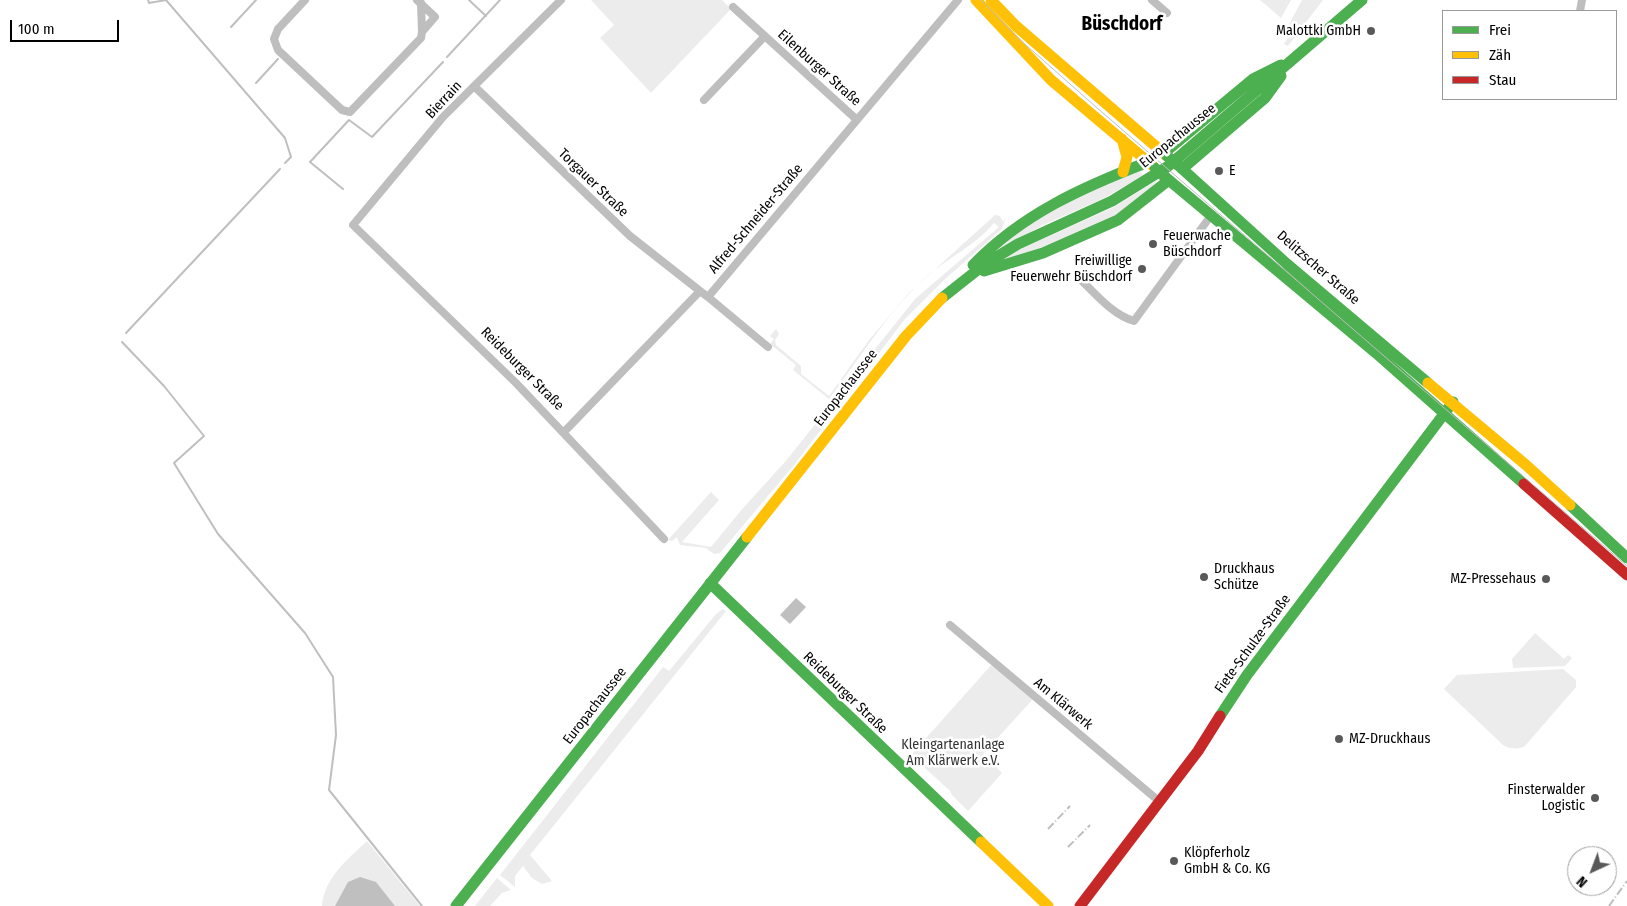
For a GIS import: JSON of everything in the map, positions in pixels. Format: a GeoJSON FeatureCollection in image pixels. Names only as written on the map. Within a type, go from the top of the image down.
{"type":"FeatureCollection","features":[{"type":"Feature","properties":{"kind":"main road","name":"Delitzscher Straße"},"geometry":{"type":"LineString","coordinates":[[976,0],[1051,80],[1356,336],[1627,575]]}},
{"type":"Feature","properties":{"kind":"main road","name":"Delitzscher Straße"},"geometry":{"type":"LineString","coordinates":[[991,0],[1016,26],[1180,167],[1287,264],[1453,402],[1578,511],[1627,558]]}},
{"type":"Feature","properties":{"kind":"main road","name":"Europachaussee"},"geometry":{"type":"LineString","coordinates":[[456,906],[710,582],[906,336],[935,304],[961,281],[1010,248],[1112,201],[1152,177],[1180,156],[1362,0]]}},
{"type":"Feature","properties":{"kind":"main road"},"geometry":{"type":"LineString","coordinates":[[961,281],[986,252],[1022,223],[1062,198],[1123,172],[1151,165],[1166,155],[1253,79],[1292,60]]}},
{"type":"Feature","properties":{"kind":"main road"},"geometry":{"type":"LineString","coordinates":[[961,281],[996,266],[1043,252],[1125,215],[1180,167],[1265,98],[1292,60]]}},
{"type":"Feature","properties":{"kind":"main road"},"geometry":{"type":"LineString","coordinates":[[1122,139],[1127,157],[1123,172]]}},
{"type":"Feature","properties":{"kind":"main road","name":"Fiete-Schulze-Straße"},"geometry":{"type":"LineString","coordinates":[[1080,906],[1198,751],[1247,675],[1453,402]]}},
{"type":"Feature","properties":{"kind":"main road","name":"Reideburger Straße"},"geometry":{"type":"LineString","coordinates":[[710,582],[1048,906]]}},
{"type":"Feature","properties":{"kind":"street"},"geometry":{"type":"LineString","coordinates":[[305,0],[278,29],[274,39],[278,50],[342,110],[350,112],[421,38],[419,2]]}},
{"type":"Feature","properties":{"kind":"street","name":"Bierrain"},"geometry":{"type":"LineString","coordinates":[[353,226],[443,117],[562,0]]}},
{"type":"Feature","properties":{"kind":"street","name":"Alfred-Schneider-Straße"},"geometry":{"type":"LineString","coordinates":[[708,297],[958,0]]}},
{"type":"Feature","properties":{"kind":"street"},"geometry":{"type":"LineString","coordinates":[[1152,0],[1167,13]]}},
{"type":"Feature","properties":{"kind":"street"},"geometry":{"type":"LineString","coordinates":[[419,2],[436,17],[422,32]]}},
{"type":"Feature","properties":{"kind":"street","name":"Eilenburger Straße"},"geometry":{"type":"LineString","coordinates":[[733,7],[856,119]]}},
{"type":"Feature","properties":{"kind":"street","name":"Eilenburger Straße"},"geometry":{"type":"LineString","coordinates":[[704,100],[765,36]]}},
{"type":"Feature","properties":{"kind":"street","name":"Torgauer Straße"},"geometry":{"type":"LineString","coordinates":[[474,86],[630,236],[700,291]]}},
{"type":"Feature","properties":{"kind":"street"},"geometry":{"type":"LineString","coordinates":[[1078,277],[1114,310],[1134,321],[1212,214]]}},
{"type":"Feature","properties":{"kind":"street","name":"Reideburger Straße"},"geometry":{"type":"LineString","coordinates":[[353,226],[483,350],[564,432],[664,539]]}},
{"type":"Feature","properties":{"kind":"street"},"geometry":{"type":"LineString","coordinates":[[564,432],[700,291],[768,347]]}},
{"type":"Feature","properties":{"kind":"street","name":"Am Klärwerk"},"geometry":{"type":"LineString","coordinates":[[950,625],[1160,802]]}},
{"type":"Feature","properties":{"kind":"green space"},"geometry":{"type":"Polygon","coordinates":[[[591,0],[722,0],[731,9],[651,93],[600,38],[614,25],[591,0]]]}},
{"type":"Feature","properties":{"kind":"green space"},"geometry":{"type":"Polygon","coordinates":[[[1260,0],[1291,0],[1281,18],[1260,0]]]}},
{"type":"Feature","properties":{"kind":"green space"},"geometry":{"type":"Polygon","coordinates":[[[1302,0],[1323,0],[1288,46],[1284,44],[1292,32],[1287,28],[1302,0]]]}},
{"type":"Feature","properties":{"kind":"green space"},"geometry":{"type":"Polygon","coordinates":[[[1138,169],[1143,176],[1102,199],[1041,226],[982,261],[1017,231],[1036,219],[1076,197],[1138,169]]]}},
{"type":"Feature","properties":{"kind":"green space"},"geometry":{"type":"Polygon","coordinates":[[[1158,180],[1147,194],[1111,218],[1044,247],[1006,259],[1007,255],[1112,208],[1158,180]]]}},
{"type":"Feature","properties":{"kind":"green space"},"geometry":{"type":"Polygon","coordinates":[[[995,215],[1000,216],[1003,222],[1006,216],[1002,229],[944,280],[905,319],[794,465],[720,553],[714,554],[706,548],[680,545],[677,537],[672,541],[668,540],[711,492],[719,500],[682,542],[711,547],[785,462],[915,299],[999,227],[994,223],[978,238],[933,272],[995,215]]]}},
{"type":"Feature","properties":{"kind":"green space"},"geometry":{"type":"Polygon","coordinates":[[[919,284],[874,336],[829,399],[793,370],[796,365],[770,344],[774,339],[770,336],[776,329],[779,334],[775,340],[776,345],[801,366],[801,374],[829,396],[869,340],[909,293],[919,284]]]}},
{"type":"Feature","properties":{"kind":"green space"},"geometry":{"type":"Polygon","coordinates":[[[723,609],[726,611],[530,855],[552,881],[542,884],[532,878],[523,866],[515,876],[515,887],[500,875],[663,667],[669,671],[716,614],[723,609]]]}},
{"type":"Feature","properties":{"kind":"green space"},"geometry":{"type":"Polygon","coordinates":[[[1535,633],[1564,659],[1568,655],[1572,658],[1565,666],[1513,668],[1512,659],[1535,633]]]}},
{"type":"Feature","properties":{"kind":"green space","name":"Kleingartenanlage Am Klärwerk e.V."},"geometry":{"type":"Polygon","coordinates":[[[993,663],[1033,699],[983,754],[1002,773],[968,811],[950,791],[911,755],[993,663]]]}},
{"type":"Feature","properties":{"kind":"green space"},"geometry":{"type":"Polygon","coordinates":[[[1563,669],[1576,680],[1576,687],[1525,746],[1519,748],[1503,745],[1444,689],[1457,675],[1563,669]]]}},
{"type":"Feature","properties":{"kind":"green space"},"geometry":{"type":"Polygon","coordinates":[[[367,841],[420,906],[322,906],[327,887],[332,878],[345,862],[367,841]]]}},
{"type":"Feature","properties":{"kind":"green space"},"geometry":{"type":"Polygon","coordinates":[[[497,878],[511,890],[502,893],[490,906],[475,906],[497,878]]]}},
{"type":"Feature","properties":{"kind":"shaded area"},"geometry":{"type":"Polygon","coordinates":[[[796,598],[806,607],[790,624],[780,615],[796,598]]]}},
{"type":"Feature","properties":{"kind":"shaded area"},"geometry":{"type":"Polygon","coordinates":[[[360,877],[376,882],[395,906],[335,906],[348,882],[360,877]]]}},
{"type":"Feature","properties":{"kind":"waterway"},"geometry":{"type":"LineString","coordinates":[[148,0],[149,3],[166,0],[285,138],[291,157],[285,163]]}},
{"type":"Feature","properties":{"kind":"waterway"},"geometry":{"type":"LineString","coordinates":[[231,27],[256,0]]}},
{"type":"Feature","properties":{"kind":"waterway"},"geometry":{"type":"LineString","coordinates":[[469,0],[486,16]]}},
{"type":"Feature","properties":{"kind":"waterway"},"geometry":{"type":"LineString","coordinates":[[447,57],[500,0]]}},
{"type":"Feature","properties":{"kind":"waterway"},"geometry":{"type":"LineString","coordinates":[[256,83],[278,59]]}},
{"type":"Feature","properties":{"kind":"waterway"},"geometry":{"type":"LineString","coordinates":[[343,189],[310,162],[349,120],[372,137],[443,62]]}},
{"type":"Feature","properties":{"kind":"waterway"},"geometry":{"type":"LineString","coordinates":[[126,333],[280,169]]}},
{"type":"Feature","properties":{"kind":"waterway"},"geometry":{"type":"LineString","coordinates":[[122,342],[164,386],[204,436],[174,463],[218,534],[305,633],[333,677],[336,735],[329,790],[422,906]]}},
{"type":"Feature","properties":{"kind":"tram line"},"geometry":{"type":"LineString","coordinates":[[981,0],[1018,38],[1096,107],[1627,566]]}},
{"type":"Feature","properties":{"kind":"railway"},"geometry":{"type":"LineString","coordinates":[[1048,829],[1070,806]]}},
{"type":"Feature","properties":{"kind":"railway"},"geometry":{"type":"LineString","coordinates":[[1068,847],[1090,825]]}},
{"type":"Feature","properties":{"kind":"railway"},"geometry":{"type":"LineString","coordinates":[[1609,906],[1627,881]]}},
{"type":"Feature","properties":{"kind":"traffic: fast"},"geometry":{"type":"LineString","coordinates":[[942,298],[985,264],[1018,244],[1112,201],[1167,167],[1362,0]]}},
{"type":"Feature","properties":{"kind":"traffic: fast"},"geometry":{"type":"LineString","coordinates":[[1164,153],[1253,79],[1281,65]]}},
{"type":"Feature","properties":{"kind":"traffic: fast"},"geometry":{"type":"LineString","coordinates":[[1182,169],[1265,98],[1281,76]]}},
{"type":"Feature","properties":{"kind":"traffic: fast"},"geometry":{"type":"LineString","coordinates":[[1167,156],[1178,165]]}},
{"type":"Feature","properties":{"kind":"traffic: fast"},"geometry":{"type":"LineString","coordinates":[[973,265],[1012,231],[1054,204],[1100,181],[1148,162]]}},
{"type":"Feature","properties":{"kind":"traffic: fast"},"geometry":{"type":"LineString","coordinates":[[1178,165],[1287,264],[1428,383]]}},
{"type":"Feature","properties":{"kind":"traffic: fast"},"geometry":{"type":"LineString","coordinates":[[1155,168],[1164,176]]}},
{"type":"Feature","properties":{"kind":"traffic: fast"},"geometry":{"type":"LineString","coordinates":[[1164,176],[1376,353],[1524,484]]}},
{"type":"Feature","properties":{"kind":"traffic: fast"},"geometry":{"type":"LineString","coordinates":[[984,271],[1043,253],[1118,220],[1169,180]]}},
{"type":"Feature","properties":{"kind":"traffic: fast"},"geometry":{"type":"LineString","coordinates":[[1220,716],[1247,675],[1453,402]]}},
{"type":"Feature","properties":{"kind":"traffic: fast"},"geometry":{"type":"LineString","coordinates":[[1570,505],[1627,558]]}},
{"type":"Feature","properties":{"kind":"traffic: fast"},"geometry":{"type":"LineString","coordinates":[[456,906],[747,537]]}},
{"type":"Feature","properties":{"kind":"traffic: fast"},"geometry":{"type":"LineString","coordinates":[[710,583],[981,842]]}},
{"type":"Feature","properties":{"kind":"traffic: slow"},"geometry":{"type":"LineString","coordinates":[[976,0],[1051,80],[1153,166]]}},
{"type":"Feature","properties":{"kind":"traffic: slow"},"geometry":{"type":"LineString","coordinates":[[991,0],[1016,26],[1167,156]]}},
{"type":"Feature","properties":{"kind":"traffic: slow"},"geometry":{"type":"LineString","coordinates":[[1122,139],[1127,157],[1123,172]]}},
{"type":"Feature","properties":{"kind":"traffic: slow"},"geometry":{"type":"LineString","coordinates":[[747,537],[906,336],[942,298]]}},
{"type":"Feature","properties":{"kind":"traffic: slow"},"geometry":{"type":"LineString","coordinates":[[1428,383],[1526,465],[1570,505]]}},
{"type":"Feature","properties":{"kind":"traffic: slow"},"geometry":{"type":"LineString","coordinates":[[981,842],[1048,906]]}},
{"type":"Feature","properties":{"kind":"traffic: jam"},"geometry":{"type":"LineString","coordinates":[[1524,484],[1627,575]]}},
{"type":"Feature","properties":{"kind":"traffic: jam"},"geometry":{"type":"LineString","coordinates":[[1080,906],[1198,751],[1220,716]]}},
{"type":"Feature","properties":{"kind":"place","name":"Malottki GmbH"},"geometry":{"type":"Point","coordinates":[1371,31]}},
{"type":"Feature","properties":{"kind":"place","name":"E"},"geometry":{"type":"Point","coordinates":[1219,171]}},
{"type":"Feature","properties":{"kind":"place","name":"Feuerwache Büschdorf"},"geometry":{"type":"Point","coordinates":[1153,244]}},
{"type":"Feature","properties":{"kind":"place","name":"Freiwillige Feuerwehr Büschdorf"},"geometry":{"type":"Point","coordinates":[1142,269]}},
{"type":"Feature","properties":{"kind":"place","name":"Druckhaus Schütze"},"geometry":{"type":"Point","coordinates":[1204,577]}},
{"type":"Feature","properties":{"kind":"place","name":"MZ-Pressehaus"},"geometry":{"type":"Point","coordinates":[1546,579]}},
{"type":"Feature","properties":{"kind":"place","name":"MZ-Druckhaus"},"geometry":{"type":"Point","coordinates":[1339,739]}},
{"type":"Feature","properties":{"kind":"place","name":"Finsterwalder Logistic"},"geometry":{"type":"Point","coordinates":[1595,798]}},
{"type":"Feature","properties":{"kind":"place","name":"Klöpferholz GmbH & Co. KG"},"geometry":{"type":"Point","coordinates":[1174,861]}},
{"type":"Feature","properties":{"kind":"district","name":"Büschdorf"},"geometry":{"type":"Point","coordinates":[1122,25]}}]}
